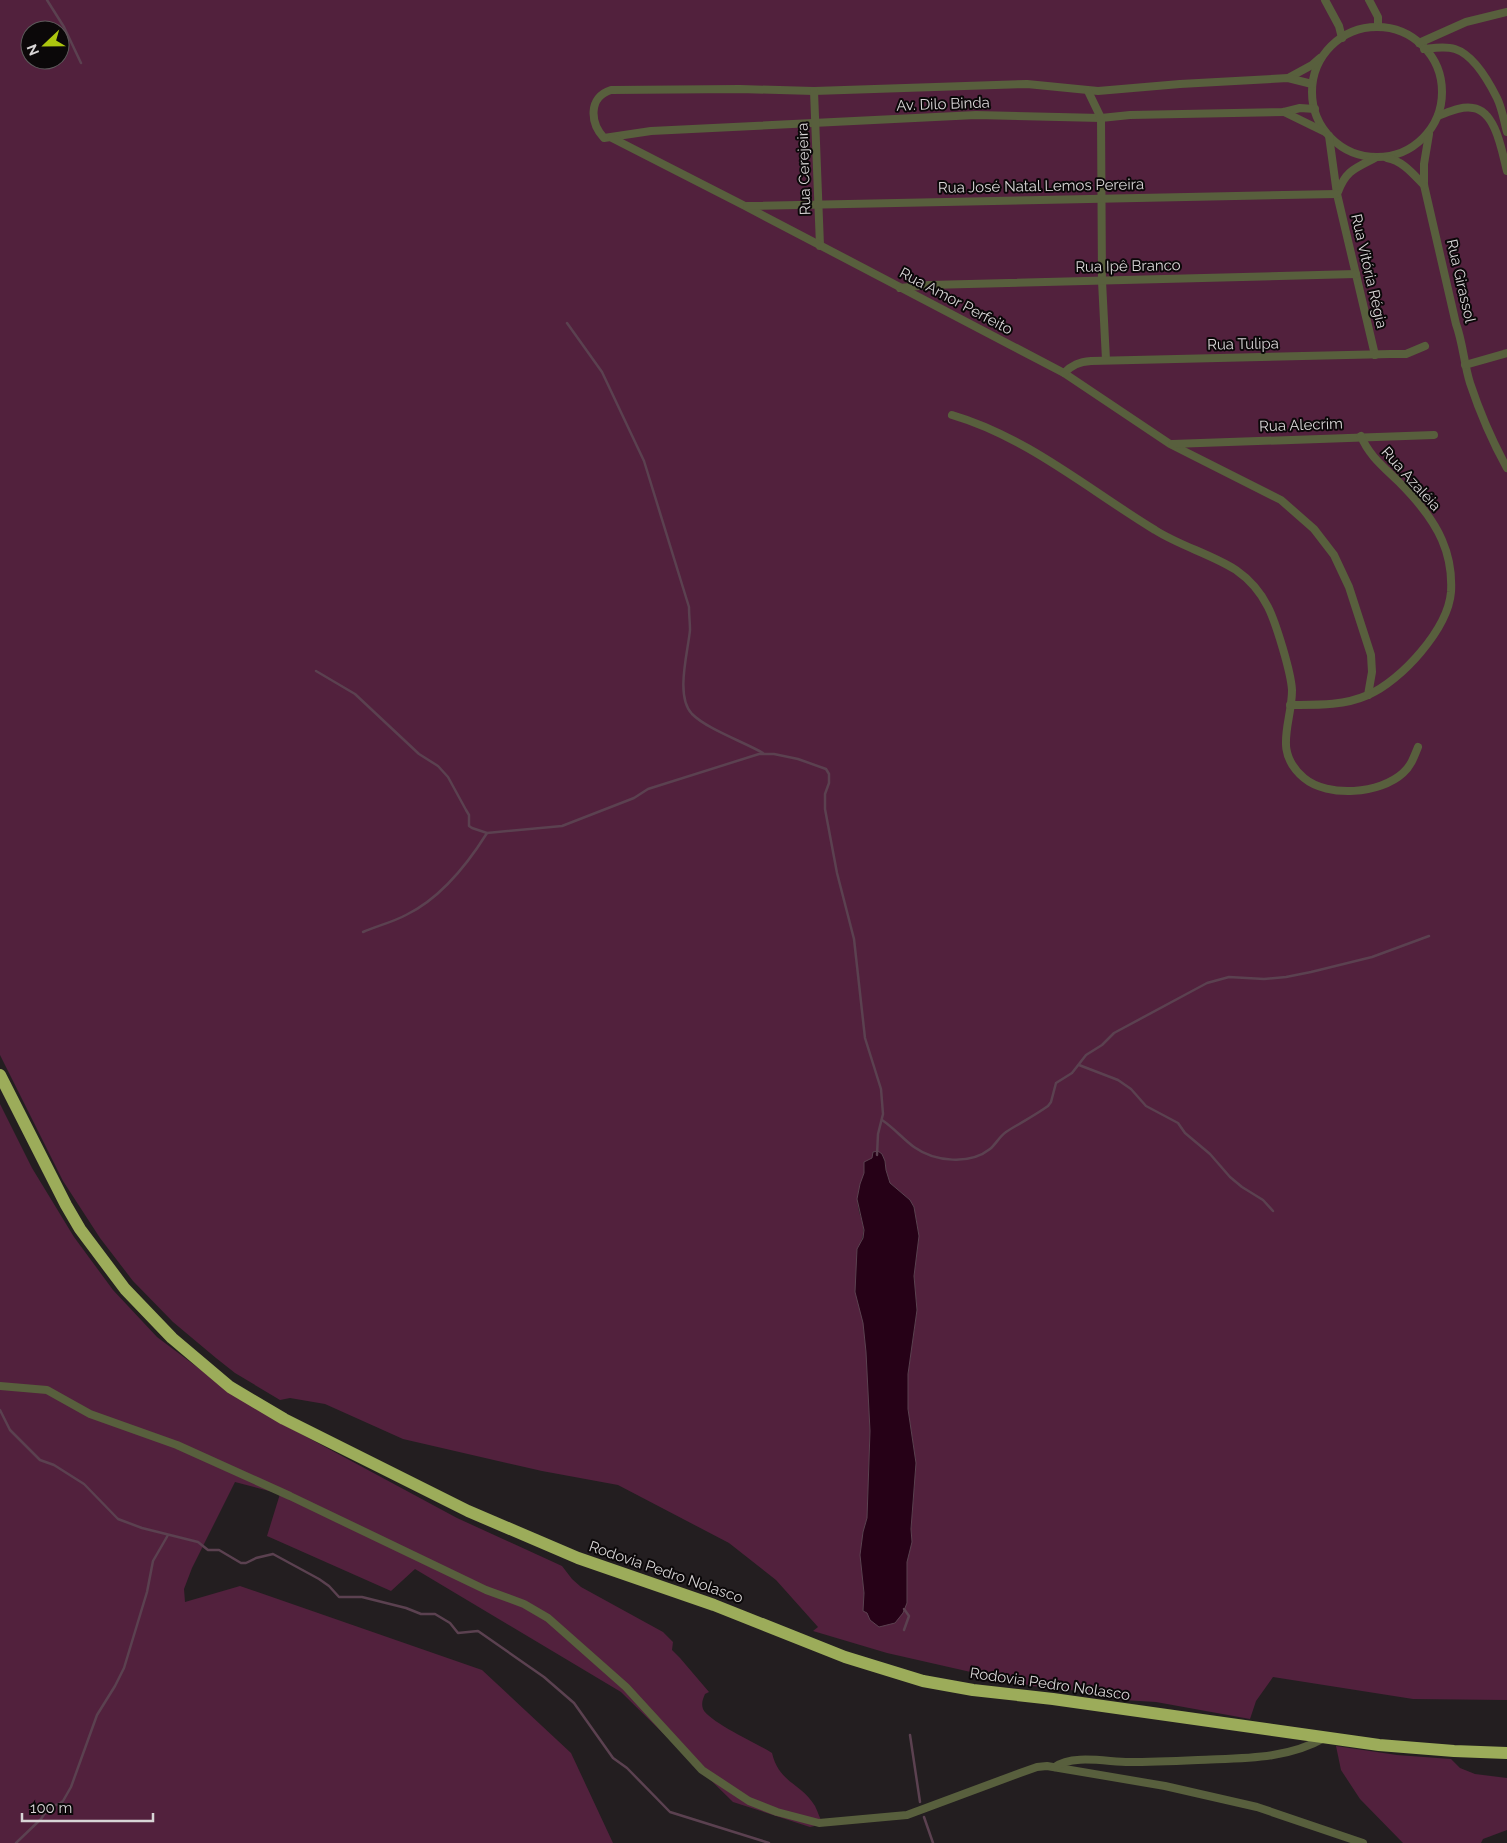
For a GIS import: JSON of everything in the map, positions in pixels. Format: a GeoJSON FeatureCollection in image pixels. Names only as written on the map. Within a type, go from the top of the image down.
{"type":"FeatureCollection","features":[{"type":"Feature","properties":{"kind":"highway","name":"Rodovia Pedro Nolasco"},"geometry":{"type":"LineString","coordinates":[[0,1074],[66,1205],[94,1249],[125,1289],[172,1338],[230,1387],[284,1419],[468,1511],[578,1558],[714,1604],[845,1657],[923,1681],[973,1690],[1052,1699],[1379,1745],[1507,1752]]}},
{"type":"Feature","properties":{"kind":"street"},"geometry":{"type":"LineString","coordinates":[[1324,0],[1339,26],[1342,38]]}},
{"type":"Feature","properties":{"kind":"street"},"geometry":{"type":"LineString","coordinates":[[1369,0],[1378,17],[1378,27]]}},
{"type":"Feature","properties":{"kind":"street"},"geometry":{"type":"LineString","coordinates":[[1422,46],[1466,22],[1507,12]]}},
{"type":"Feature","properties":{"kind":"street"},"geometry":{"type":"LineString","coordinates":[[1288,78],[1312,65],[1342,38],[1363,29],[1378,27],[1400,31],[1422,46],[1434,61],[1441,79],[1442,97],[1438,116],[1429,132],[1408,149],[1379,157],[1347,174],[1342,179],[1337,194]]}},
{"type":"Feature","properties":{"kind":"street"},"geometry":{"type":"LineString","coordinates":[[1422,46],[1454,49],[1464,53],[1487,81],[1498,99],[1507,132]]}},
{"type":"Feature","properties":{"kind":"street"},"geometry":{"type":"LineString","coordinates":[[1325,54],[1312,84],[1315,109],[1328,134]]}},
{"type":"Feature","properties":{"kind":"street"},"geometry":{"type":"LineString","coordinates":[[1288,78],[1312,84]]}},
{"type":"Feature","properties":{"kind":"street","name":"Av. Dilo Binda"},"geometry":{"type":"LineString","coordinates":[[1288,78],[1088,91],[1027,84],[814,91],[740,89],[611,90],[604,92],[600,96],[594,104],[593,111],[595,126],[607,138],[651,131],[976,115],[1101,118],[1130,115],[1284,112],[1300,108],[1315,109]]}},
{"type":"Feature","properties":{"kind":"street","name":"Rua Cerejeira"},"geometry":{"type":"LineString","coordinates":[[814,91],[820,246]]}},
{"type":"Feature","properties":{"kind":"street"},"geometry":{"type":"LineString","coordinates":[[1088,91],[1101,118],[1102,281],[1106,360]]}},
{"type":"Feature","properties":{"kind":"street"},"geometry":{"type":"LineString","coordinates":[[1498,99],[1507,98]]}},
{"type":"Feature","properties":{"kind":"street"},"geometry":{"type":"LineString","coordinates":[[1438,116],[1461,108],[1474,108],[1488,115],[1494,126],[1507,170]]}},
{"type":"Feature","properties":{"kind":"street"},"geometry":{"type":"LineString","coordinates":[[1284,112],[1328,134],[1354,153],[1395,160],[1410,171],[1424,186]]}},
{"type":"Feature","properties":{"kind":"street","name":"Rua Girassol"},"geometry":{"type":"LineString","coordinates":[[1429,132],[1424,164],[1424,186],[1456,324],[1461,338],[1465,365],[1493,442],[1507,468]]}},
{"type":"Feature","properties":{"kind":"street","name":"Rua Vitória Régia"},"geometry":{"type":"LineString","coordinates":[[1328,134],[1337,194],[1375,355]]}},
{"type":"Feature","properties":{"kind":"street","name":"Rua Amor Perfeito"},"geometry":{"type":"LineString","coordinates":[[607,138],[745,206],[1064,373],[1170,444],[1282,500],[1314,529],[1334,555],[1349,588],[1371,655],[1372,672],[1368,695]]}},
{"type":"Feature","properties":{"kind":"street","name":"Rua José Natal Lemos Pereira"},"geometry":{"type":"LineString","coordinates":[[745,206],[1337,194]]}},
{"type":"Feature","properties":{"kind":"street","name":"Rua Ipê Branco"},"geometry":{"type":"LineString","coordinates":[[900,288],[929,285],[1356,274]]}},
{"type":"Feature","properties":{"kind":"street","name":"Rua Tulipa"},"geometry":{"type":"LineString","coordinates":[[1064,373],[1080,362],[1106,360],[1406,354],[1425,346]]}},
{"type":"Feature","properties":{"kind":"street"},"geometry":{"type":"LineString","coordinates":[[1465,365],[1507,353]]}},
{"type":"Feature","properties":{"kind":"street"},"geometry":{"type":"LineString","coordinates":[[952,416],[978,423],[1048,460],[1156,531],[1235,570],[1248,580],[1263,598],[1274,620],[1292,689],[1285,731],[1288,758],[1305,779],[1316,785],[1340,791],[1374,788],[1402,775],[1413,761],[1418,747]]}},
{"type":"Feature","properties":{"kind":"street","name":"Rua Alecrim"},"geometry":{"type":"LineString","coordinates":[[1170,444],[1434,435]]}},
{"type":"Feature","properties":{"kind":"street","name":"Rua Azaléia"},"geometry":{"type":"LineString","coordinates":[[1290,705],[1339,704],[1368,695],[1383,687],[1407,667],[1431,638],[1447,609],[1451,593],[1451,578],[1448,558],[1442,540],[1428,516],[1401,484],[1370,454],[1361,436]]}},
{"type":"Feature","properties":{"kind":"street"},"geometry":{"type":"LineString","coordinates":[[0,1386],[47,1390],[90,1414],[177,1445],[366,1531],[486,1590],[537,1611],[548,1618],[626,1687],[702,1770],[744,1797],[777,1812],[818,1822],[899,1816],[916,1812],[1037,1767],[1055,1767],[1165,1786],[1257,1807],[1363,1843]]}},
{"type":"Feature","properties":{"kind":"street"},"geometry":{"type":"LineString","coordinates":[[1055,1767],[1067,1760],[1130,1762],[1272,1755],[1300,1750],[1326,1737]]}},
{"type":"Feature","properties":{"kind":"shaded area"},"geometry":{"type":"Polygon","coordinates":[[[0,0],[1507,0],[1507,1700],[1413,1699],[1273,1677],[1256,1701],[1250,1719],[1156,1702],[1123,1700],[1088,1692],[1032,1686],[887,1653],[813,1631],[818,1627],[776,1580],[729,1543],[618,1485],[542,1471],[403,1439],[325,1404],[290,1398],[280,1400],[235,1373],[173,1322],[133,1281],[100,1238],[63,1181],[0,1055],[0,0]],[[872,1158],[864,1169],[858,1196],[863,1233],[857,1249],[866,1336],[870,1431],[867,1518],[860,1556],[864,1593],[863,1611],[907,1603],[907,1562],[912,1542],[911,1529],[916,1463],[908,1409],[908,1374],[917,1310],[914,1276],[919,1236],[914,1207],[910,1200],[890,1183],[885,1161],[872,1158]]]}},
{"type":"Feature","properties":{"kind":"shaded area"},"geometry":{"type":"Polygon","coordinates":[[[0,1104],[32,1168],[74,1237],[113,1290],[157,1337],[233,1394],[290,1428],[457,1518],[562,1566],[581,1587],[663,1632],[673,1642],[672,1650],[709,1692],[705,1694],[702,1703],[703,1709],[707,1714],[724,1726],[772,1753],[780,1771],[815,1806],[823,1824],[810,1827],[733,1802],[621,1692],[415,1569],[391,1591],[267,1536],[280,1494],[235,1482],[192,1568],[184,1589],[185,1602],[240,1586],[482,1670],[571,1753],[613,1843],[0,1843],[0,1104]]]}},
{"type":"Feature","properties":{"kind":"shaded area"},"geometry":{"type":"Polygon","coordinates":[[[878,1151],[882,1154],[885,1161],[890,1183],[910,1200],[914,1207],[919,1236],[914,1276],[917,1310],[908,1374],[908,1409],[916,1463],[911,1529],[912,1542],[907,1562],[907,1603],[903,1613],[895,1623],[879,1627],[863,1611],[864,1593],[860,1555],[867,1518],[870,1431],[863,1323],[855,1292],[857,1249],[863,1238],[864,1230],[857,1199],[864,1173],[864,1162],[872,1158],[873,1152],[878,1151]]]}},
{"type":"Feature","properties":{"kind":"shaded area"},"geometry":{"type":"Polygon","coordinates":[[[1336,1746],[1397,1755],[1451,1759],[1460,1768],[1475,1774],[1507,1778],[1507,1830],[1483,1839],[1481,1843],[1403,1843],[1360,1799],[1341,1770],[1336,1746]]]}},
{"type":"Feature","properties":{"kind":"waterway"},"geometry":{"type":"LineString","coordinates":[[47,0],[64,27],[81,63]]}},
{"type":"Feature","properties":{"kind":"waterway"},"geometry":{"type":"LineString","coordinates":[[567,323],[602,372],[644,461],[689,607],[690,630],[683,685],[687,706],[692,714],[707,725],[763,753]]}},
{"type":"Feature","properties":{"kind":"waterway"},"geometry":{"type":"LineString","coordinates":[[316,671],[355,694],[419,754],[438,766],[448,777],[469,815],[469,826],[487,833],[562,826],[634,798],[648,789],[759,754],[774,754],[798,759],[826,769],[829,774],[829,783],[825,794],[825,809],[837,873],[854,939],[865,1038],[881,1089],[883,1114],[878,1134],[877,1155]]}},
{"type":"Feature","properties":{"kind":"waterway"},"geometry":{"type":"LineString","coordinates":[[363,932],[401,917],[431,900],[462,869],[487,833]]}},
{"type":"Feature","properties":{"kind":"waterway"},"geometry":{"type":"LineString","coordinates":[[882,1120],[922,1152],[952,1160],[973,1158],[990,1149],[1006,1132],[1048,1106],[1051,1102],[1056,1083],[1072,1073],[1086,1055],[1102,1045],[1114,1033],[1207,983],[1229,977],[1264,979],[1311,972],[1372,957],[1429,936]]}},
{"type":"Feature","properties":{"kind":"waterway"},"geometry":{"type":"LineString","coordinates":[[1079,1065],[1118,1080],[1131,1089],[1146,1106],[1178,1123],[1185,1133],[1210,1154],[1230,1177],[1263,1200],[1273,1211]]}},
{"type":"Feature","properties":{"kind":"waterway"},"geometry":{"type":"LineString","coordinates":[[0,1410],[10,1430],[40,1460],[54,1465],[84,1484],[118,1519],[142,1528],[198,1542],[208,1550],[219,1550],[241,1563],[273,1554],[319,1579],[339,1597],[362,1597],[406,1608],[421,1614],[435,1614],[450,1623],[458,1633],[478,1631],[544,1677],[574,1703],[613,1758],[627,1768],[670,1812],[769,1843]]}},
{"type":"Feature","properties":{"kind":"waterway"},"geometry":{"type":"LineString","coordinates":[[16,1843],[41,1819],[49,1807],[63,1801],[71,1787],[97,1715],[124,1668],[147,1592],[153,1561],[168,1535]]}},
{"type":"Feature","properties":{"kind":"waterway"},"geometry":{"type":"LineString","coordinates":[[904,1609],[909,1616],[904,1630]]}},
{"type":"Feature","properties":{"kind":"waterway"},"geometry":{"type":"LineString","coordinates":[[910,1735],[920,1802]]}},
{"type":"Feature","properties":{"kind":"waterway"},"geometry":{"type":"LineString","coordinates":[[924,1817],[933,1843]]}}]}
